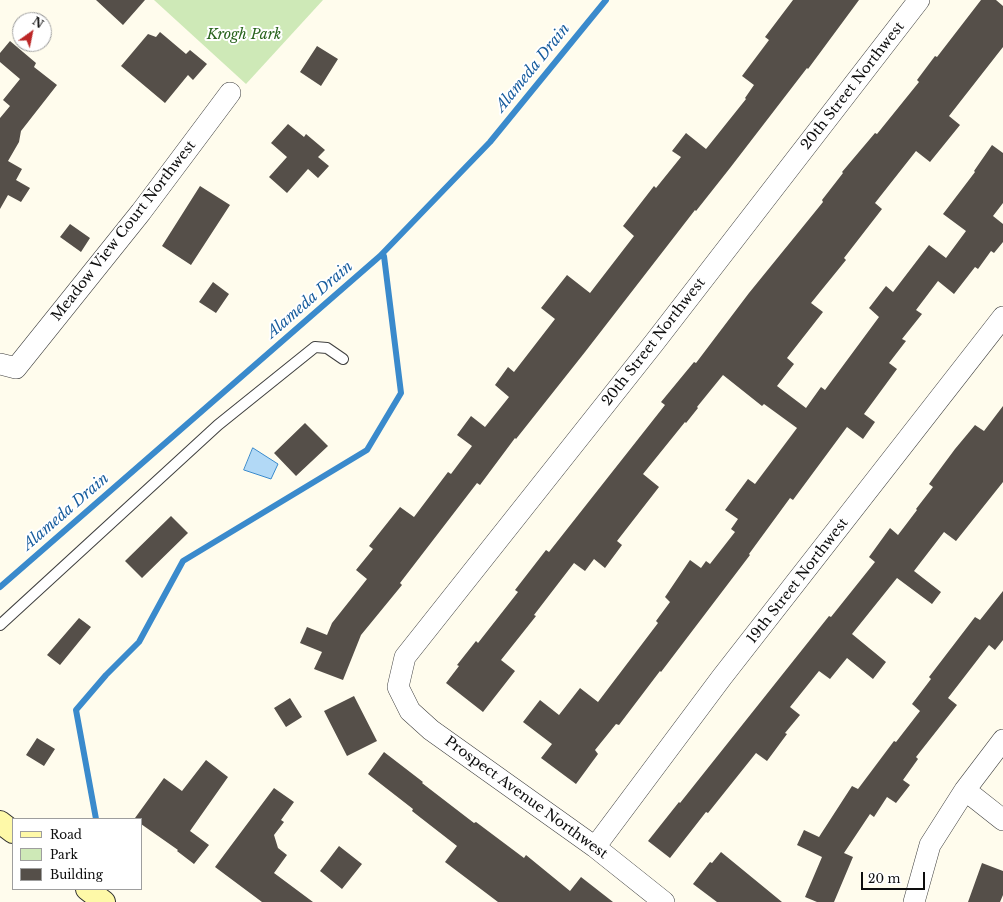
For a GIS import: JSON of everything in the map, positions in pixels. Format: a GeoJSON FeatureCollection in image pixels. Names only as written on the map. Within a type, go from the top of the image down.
{"type":"FeatureCollection","features":[{"type":"Feature","properties":{"kind":"main road"},"geometry":{"type":"LineString","coordinates":[[88,890],[104,902]]}},
{"type":"Feature","properties":{"kind":"street","name":"20th Street Northwest"},"geometry":{"type":"LineString","coordinates":[[398,687],[405,657],[654,343],[919,0]]}},
{"type":"Feature","properties":{"kind":"street","name":"Meadow View Court Northwest"},"geometry":{"type":"LineString","coordinates":[[8,366],[141,212],[230,93]]}},
{"type":"Feature","properties":{"kind":"street","name":"19th Street Northwest"},"geometry":{"type":"LineString","coordinates":[[595,847],[722,677],[1003,317]]}},
{"type":"Feature","properties":{"kind":"street","name":"Prospect Avenue Northwest"},"geometry":{"type":"LineString","coordinates":[[398,687],[410,711],[431,730],[595,847],[664,902]]}},
{"type":"Feature","properties":{"kind":"street"},"geometry":{"type":"LineString","coordinates":[[914,902],[930,845],[965,790],[1003,740]]}},
{"type":"Feature","properties":{"kind":"street"},"geometry":{"type":"LineString","coordinates":[[965,790],[1003,820]]}},
{"type":"Feature","properties":{"kind":"lane"},"geometry":{"type":"LineString","coordinates":[[0,625],[218,425],[315,347],[327,348],[343,359]]}},
{"type":"Feature","properties":{"kind":"green space","name":"Krogh Park"},"geometry":{"type":"Polygon","coordinates":[[[154,0],[323,0],[246,84],[154,0]]]}},
{"type":"Feature","properties":{"kind":"water"},"geometry":{"type":"Polygon","coordinates":[[[253,448],[278,464],[271,479],[244,470],[253,448]]]}},
{"type":"Feature","properties":{"kind":"building"},"geometry":{"type":"Polygon","coordinates":[[[96,0],[145,0],[123,25],[96,0]]]}},
{"type":"Feature","properties":{"kind":"building"},"geometry":{"type":"Polygon","coordinates":[[[793,0],[859,0],[808,69],[807,68],[516,439],[515,438],[480,485],[477,483],[400,583],[402,585],[361,635],[343,680],[314,669],[322,652],[300,643],[307,627],[327,635],[332,623],[367,579],[356,570],[373,549],[369,546],[400,507],[414,517],[448,472],[451,474],[472,446],[457,435],[471,416],[485,427],[509,397],[495,385],[508,367],[514,372],[555,319],[541,308],[567,275],[590,293],[634,236],[623,226],[654,186],[656,188],[681,157],[672,151],[686,133],[706,149],[746,99],[745,98],[754,85],[742,76],[769,40],[765,37],[793,0]]]}},
{"type":"Feature","properties":{"kind":"building"},"geometry":{"type":"Polygon","coordinates":[[[981,0],[996,0],[1003,6],[1003,47],[949,116],[960,125],[930,162],[916,151],[875,203],[882,209],[844,258],[846,260],[811,303],[823,312],[787,358],[794,364],[777,386],[806,408],[821,387],[825,390],[879,317],[869,308],[886,286],[893,292],[929,245],[946,258],[966,231],[943,214],[975,172],[974,171],[992,145],[1003,153],[1003,203],[993,216],[1003,224],[1003,242],[994,253],[991,251],[978,269],[975,267],[954,294],[938,281],[916,310],[922,314],[902,339],[906,341],[889,363],[897,369],[864,414],[875,422],[863,439],[847,427],[793,500],[790,498],[749,554],[750,555],[661,672],[660,671],[619,725],[616,724],[595,750],[598,754],[576,784],[541,758],[552,744],[523,722],[540,700],[559,715],[580,688],[598,702],[658,623],[656,621],[670,602],[665,597],[690,560],[701,568],[706,561],[710,564],[735,532],[731,529],[738,519],[725,510],[748,479],[755,484],[797,428],[764,404],[762,406],[723,375],[686,423],[685,422],[643,474],[659,487],[617,541],[622,545],[605,568],[594,559],[585,571],[574,563],[534,615],[536,616],[501,660],[515,671],[483,712],[446,683],[459,666],[457,665],[476,641],[478,643],[518,592],[515,590],[546,550],[549,552],[665,405],[661,402],[694,362],[696,363],[749,293],[823,202],[822,200],[843,173],[842,172],[875,133],[877,134],[919,82],[917,80],[935,56],[937,57],[981,0]]]}},
{"type":"Feature","properties":{"kind":"building"},"geometry":{"type":"Polygon","coordinates":[[[160,32],[186,54],[190,50],[207,64],[193,80],[188,75],[165,103],[121,66],[148,34],[156,37],[160,32]]]}},
{"type":"Feature","properties":{"kind":"building"},"geometry":{"type":"Polygon","coordinates":[[[10,41],[12,43],[12,52],[23,52],[36,63],[34,67],[57,85],[21,131],[19,142],[8,161],[22,169],[16,180],[30,188],[21,202],[8,195],[0,209],[0,118],[10,106],[3,100],[20,79],[0,62],[0,53],[10,41]]]}},
{"type":"Feature","properties":{"kind":"building"},"geometry":{"type":"Polygon","coordinates":[[[317,46],[338,59],[321,86],[300,72],[317,46]]]}},
{"type":"Feature","properties":{"kind":"building"},"geometry":{"type":"Polygon","coordinates":[[[288,124],[304,137],[306,134],[325,150],[318,157],[329,166],[318,178],[308,169],[287,193],[269,177],[287,157],[271,143],[288,124]]]}},
{"type":"Feature","properties":{"kind":"building"},"geometry":{"type":"Polygon","coordinates":[[[200,186],[230,205],[191,265],[162,246],[200,186]]]}},
{"type":"Feature","properties":{"kind":"building"},"geometry":{"type":"Polygon","coordinates":[[[70,224],[90,238],[81,252],[60,237],[70,224]]]}},
{"type":"Feature","properties":{"kind":"building"},"geometry":{"type":"Polygon","coordinates":[[[213,282],[229,294],[216,313],[199,302],[213,282]]]}},
{"type":"Feature","properties":{"kind":"building"},"geometry":{"type":"Polygon","coordinates":[[[1003,406],[1003,482],[956,541],[944,532],[914,571],[941,592],[932,604],[897,578],[852,634],[886,662],[873,679],[847,658],[830,679],[819,671],[790,707],[800,715],[785,733],[787,734],[767,761],[756,753],[708,813],[706,812],[670,858],[648,841],[829,616],[831,617],[875,562],[869,557],[890,528],[898,535],[933,487],[929,484],[955,449],[975,425],[984,431],[1003,406]]]}},
{"type":"Feature","properties":{"kind":"building"},"geometry":{"type":"Polygon","coordinates":[[[305,423],[328,446],[296,476],[274,453],[305,423]]]}},
{"type":"Feature","properties":{"kind":"building"},"geometry":{"type":"Polygon","coordinates":[[[171,516],[188,533],[142,578],[125,561],[171,516]]]}},
{"type":"Feature","properties":{"kind":"building"},"geometry":{"type":"Polygon","coordinates":[[[1003,591],[1003,640],[995,650],[989,645],[948,698],[957,705],[916,757],[918,759],[903,780],[910,785],[896,803],[887,797],[874,817],[870,814],[844,853],[853,857],[834,902],[817,902],[805,897],[822,857],[797,845],[804,830],[819,837],[852,786],[858,789],[894,741],[896,742],[920,711],[912,704],[931,679],[929,677],[975,617],[980,620],[1003,591]]]}},
{"type":"Feature","properties":{"kind":"building"},"geometry":{"type":"Polygon","coordinates":[[[79,618],[91,627],[60,665],[47,655],[79,618]]]}},
{"type":"Feature","properties":{"kind":"building"},"geometry":{"type":"Polygon","coordinates":[[[354,696],[377,741],[347,756],[324,711],[354,696]]]}},
{"type":"Feature","properties":{"kind":"building"},"geometry":{"type":"Polygon","coordinates":[[[290,698],[302,717],[286,727],[274,708],[290,698]]]}},
{"type":"Feature","properties":{"kind":"building"},"geometry":{"type":"Polygon","coordinates":[[[37,738],[55,749],[44,766],[26,755],[37,738]]]}},
{"type":"Feature","properties":{"kind":"building"},"geometry":{"type":"Polygon","coordinates":[[[384,752],[474,823],[476,822],[524,858],[526,855],[570,891],[581,877],[613,902],[498,902],[445,862],[457,846],[368,774],[384,752]]]}},
{"type":"Feature","properties":{"kind":"building"},"geometry":{"type":"Polygon","coordinates":[[[206,760],[228,777],[190,831],[209,845],[194,864],[177,851],[178,850],[142,825],[142,818],[135,818],[164,778],[182,791],[206,760]]]}},
{"type":"Feature","properties":{"kind":"building"},"geometry":{"type":"Polygon","coordinates":[[[274,788],[294,802],[281,820],[284,822],[274,835],[278,848],[287,855],[274,873],[313,902],[262,902],[215,867],[274,788]]]}},
{"type":"Feature","properties":{"kind":"building"},"geometry":{"type":"Polygon","coordinates":[[[339,846],[362,864],[342,889],[320,871],[339,846]]]}},
{"type":"Feature","properties":{"kind":"building"},"geometry":{"type":"Polygon","coordinates":[[[721,852],[782,902],[717,902],[693,884],[710,862],[712,863],[721,852]]]}},
{"type":"Feature","properties":{"kind":"building"},"geometry":{"type":"Polygon","coordinates":[[[982,863],[1003,871],[1003,895],[1000,902],[968,902],[982,863]]]}},
{"type":"Feature","properties":{"kind":"waterway","name":"Alameda Drain"},"geometry":{"type":"LineString","coordinates":[[0,587],[380,256],[490,142],[606,0]]}},
{"type":"Feature","properties":{"kind":"waterway"},"geometry":{"type":"LineString","coordinates":[[96,818],[76,710],[106,675],[139,642],[183,561],[367,450],[401,393],[384,256]]}}]}
